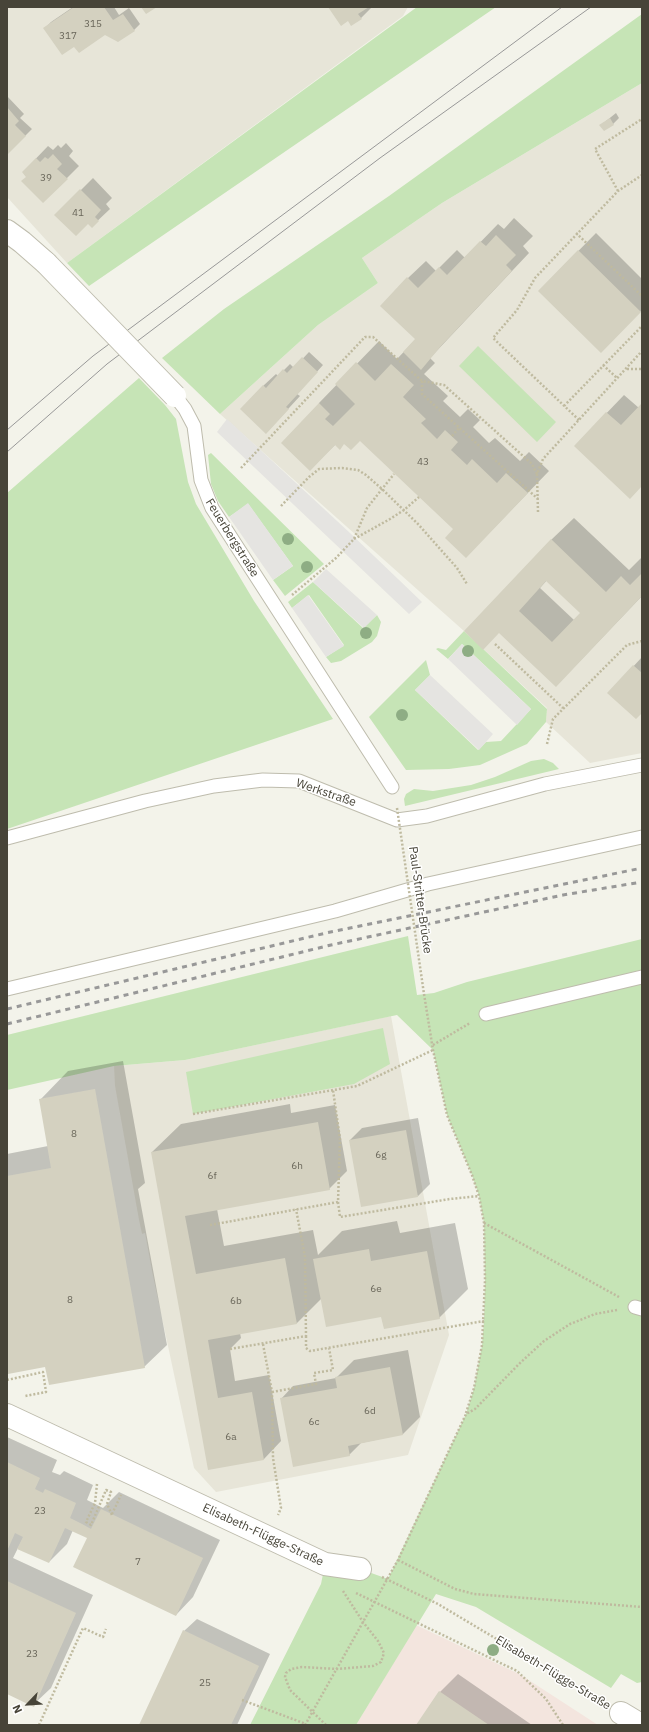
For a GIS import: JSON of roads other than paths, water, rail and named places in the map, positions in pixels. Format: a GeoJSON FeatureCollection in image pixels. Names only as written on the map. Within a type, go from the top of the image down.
{"type":"FeatureCollection","features":[{"type":"Feature","properties":{"kind":"street","name":"Feuerbergstraße"},"geometry":{"type":"LineString","coordinates":[[7,231],[46,263],[174,396]]}},
{"type":"Feature","properties":{"kind":"street","name":"Elisabeth-Flügge-Straße"},"geometry":{"type":"LineString","coordinates":[[7,1414],[325,1564],[360,1569]]}},
{"type":"Feature","properties":{"kind":"street","name":"Elisabeth-Flügge-Straße"},"geometry":{"type":"LineString","coordinates":[[621,1713],[641,1725]]}},
{"type":"Feature","properties":{"kind":"lane","name":"Feuerbergstraße"},"geometry":{"type":"LineString","coordinates":[[174,396],[185,409],[194,426],[201,480],[212,508],[392,787]]}},
{"type":"Feature","properties":{"kind":"lane","name":"Werkstraße"},"geometry":{"type":"LineString","coordinates":[[7,838],[145,801],[214,786],[263,780],[299,781],[397,820],[426,816],[546,784],[642,765]]}},
{"type":"Feature","properties":{"kind":"lane"},"geometry":{"type":"LineString","coordinates":[[7,989],[335,911],[428,884],[642,837]]}},
{"type":"Feature","properties":{"kind":"lane"},"geometry":{"type":"LineString","coordinates":[[486,1014],[642,977]]}},
{"type":"Feature","properties":{"kind":"tram line"},"geometry":{"type":"LineString","coordinates":[[7,430],[93,356],[562,7]]}},
{"type":"Feature","properties":{"kind":"tram line"},"geometry":{"type":"LineString","coordinates":[[7,452],[107,364],[380,158],[591,7]]}},
{"type":"Feature","properties":{"kind":"railway"},"geometry":{"type":"LineString","coordinates":[[7,1009],[326,933],[642,868]]}},
{"type":"Feature","properties":{"kind":"railway"},"geometry":{"type":"LineString","coordinates":[[7,1024],[331,945],[563,895],[642,882]]}}]}
